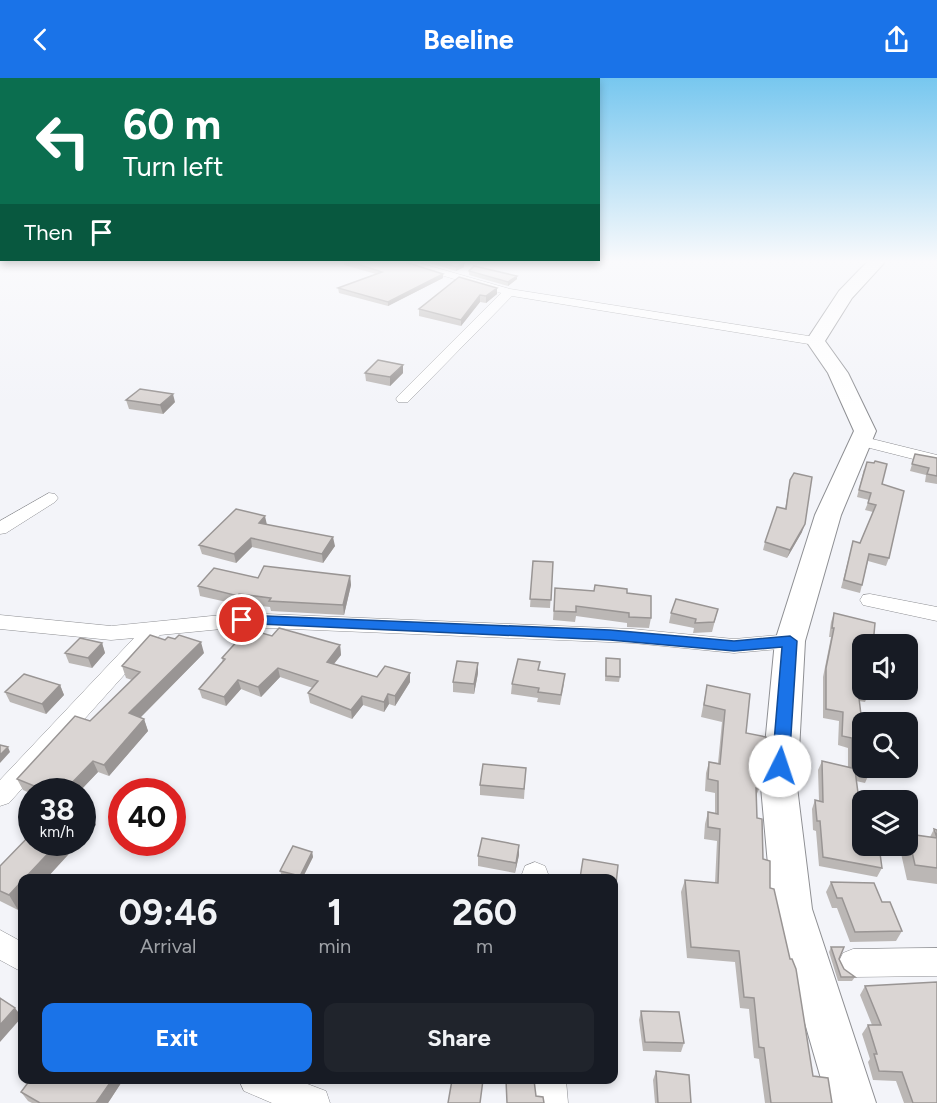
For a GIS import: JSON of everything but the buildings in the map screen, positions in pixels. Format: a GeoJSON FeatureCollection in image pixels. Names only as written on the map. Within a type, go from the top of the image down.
{"type":"FeatureCollection","features":[{"type":"Feature","properties":{"kind":"street"},"geometry":{"type":"LineString","coordinates":[[403,399],[491,310]]}},
{"type":"Feature","properties":{"kind":"street"},"geometry":{"type":"LineString","coordinates":[[620,310],[815,341],[838,372],[865,431],[828,515],[790,641],[779,787],[792,909],[852,1103]]}},
{"type":"Feature","properties":{"kind":"street"},"geometry":{"type":"LineString","coordinates":[[815,341],[835,310]]}},
{"type":"Feature","properties":{"kind":"street"},"geometry":{"type":"LineString","coordinates":[[860,441],[937,460]]}},
{"type":"Feature","properties":{"kind":"street"},"geometry":{"type":"LineString","coordinates":[[0,529],[48,498]]}},
{"type":"Feature","properties":{"kind":"street"},"geometry":{"type":"LineString","coordinates":[[870,600],[937,614]]}},
{"type":"Feature","properties":{"kind":"street"},"geometry":{"type":"LineString","coordinates":[[0,622],[111,633],[242,620],[622,635],[734,646],[790,641]]}},
{"type":"Feature","properties":{"kind":"street"},"geometry":{"type":"LineString","coordinates":[[0,796],[156,627]]}},
{"type":"Feature","properties":{"kind":"street"},"geometry":{"type":"LineString","coordinates":[[0,944],[18,955]]}},
{"type":"Feature","properties":{"kind":"street"},"geometry":{"type":"LineString","coordinates":[[853,963],[937,962]]}},
{"type":"Feature","properties":{"kind":"street"},"geometry":{"type":"LineString","coordinates":[[265,1084],[314,1103]]}},
{"type":"Feature","properties":{"kind":"street"},"geometry":{"type":"LineString","coordinates":[[550,1084],[552,1103]]}},
{"type":"Feature","properties":{"kind":"route"},"geometry":{"type":"LineString","coordinates":[[242,620],[633,636],[734,646],[790,641],[780,766]]}}]}
